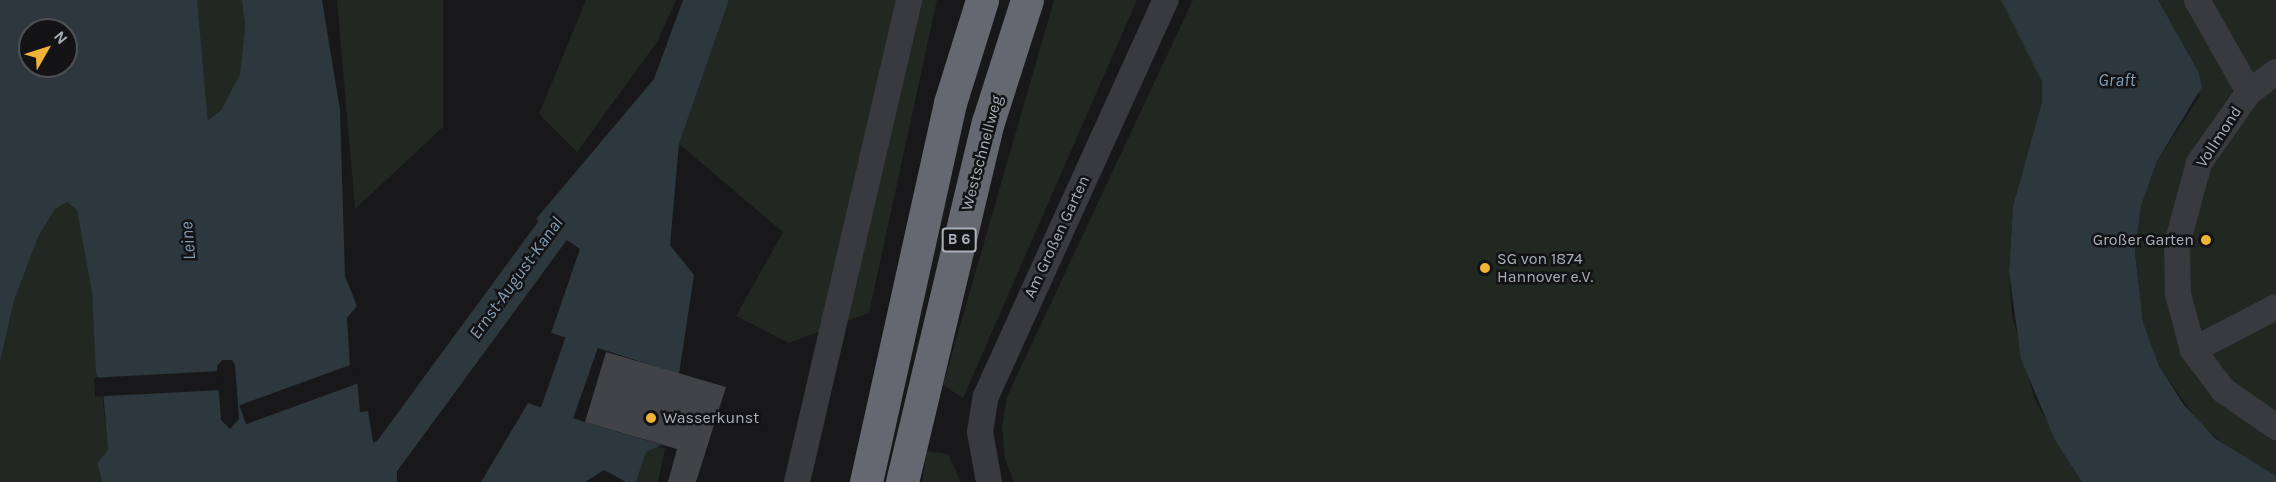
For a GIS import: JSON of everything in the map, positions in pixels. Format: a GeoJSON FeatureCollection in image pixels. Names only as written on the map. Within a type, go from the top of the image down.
{"type":"FeatureCollection","features":[{"type":"Feature","properties":{"kind":"highway","name":"B 6"},"geometry":{"type":"LineString","coordinates":[[866,482],[950,103],[982,0]]}},
{"type":"Feature","properties":{"kind":"highway","name":"Westschnellweg"},"geometry":{"type":"LineString","coordinates":[[902,482],[988,122],[1027,0]]}},
{"type":"Feature","properties":{"kind":"street"},"geometry":{"type":"LineString","coordinates":[[797,482],[909,0]]}},
{"type":"Feature","properties":{"kind":"street","name":"Am Großen Garten"},"geometry":{"type":"LineString","coordinates":[[989,482],[980,432],[986,396],[1166,0]]}},
{"type":"Feature","properties":{"kind":"street"},"geometry":{"type":"LineString","coordinates":[[2197,0],[2249,92]]}},
{"type":"Feature","properties":{"kind":"street","name":"Vollmond"},"geometry":{"type":"LineString","coordinates":[[2276,72],[2249,92],[2199,163],[2185,200],[2177,244],[2178,294],[2193,350],[2223,390],[2276,427]]}},
{"type":"Feature","properties":{"kind":"street"},"geometry":{"type":"LineString","coordinates":[[2193,350],[2276,307]]}},
{"type":"Feature","properties":{"kind":"shaded area"},"geometry":{"type":"Polygon","coordinates":[[[169,0],[242,0],[245,27],[240,74],[221,110],[200,127],[187,117],[168,56],[169,0]]]}},
{"type":"Feature","properties":{"kind":"shaded area"},"geometry":{"type":"Polygon","coordinates":[[[337,0],[443,0],[443,127],[355,209],[337,0]]]}},
{"type":"Feature","properties":{"kind":"shaded area"},"geometry":{"type":"Polygon","coordinates":[[[586,0],[676,0],[657,42],[577,152],[539,114],[586,0]]]}},
{"type":"Feature","properties":{"kind":"shaded area"},"geometry":{"type":"Polygon","coordinates":[[[729,0],[937,0],[869,313],[789,343],[736,316],[783,232],[679,144],[729,0]]]}},
{"type":"Feature","properties":{"kind":"shaded area"},"geometry":{"type":"Polygon","coordinates":[[[1054,0],[1137,0],[963,398],[943,385],[1054,0]]]}},
{"type":"Feature","properties":{"kind":"shaded area","name":"SG von 1874 Hannover e.V."},"geometry":{"type":"Polygon","coordinates":[[[1193,0],[2001,0],[2042,82],[2042,102],[2013,206],[2009,272],[2012,315],[2035,400],[2082,482],[1014,482],[1005,459],[1002,426],[1007,397],[1193,0]]]}},
{"type":"Feature","properties":{"kind":"shaded area","name":"Großer Garten"},"geometry":{"type":"Polygon","coordinates":[[[2158,0],[2276,0],[2276,476],[2235,453],[2199,423],[2159,366],[2143,322],[2135,252],[2141,206],[2157,161],[2200,96],[2158,0]]]}},
{"type":"Feature","properties":{"kind":"shaded area"},"geometry":{"type":"Polygon","coordinates":[[[67,202],[77,209],[92,293],[108,450],[97,463],[102,482],[0,482],[0,362],[14,301],[38,237],[55,209],[67,202]]]}},
{"type":"Feature","properties":{"kind":"shaded area"},"geometry":{"type":"Polygon","coordinates":[[[656,447],[665,448],[658,482],[636,482],[646,452],[656,447]]]}},
{"type":"Feature","properties":{"kind":"shaded area"},"geometry":{"type":"Polygon","coordinates":[[[927,451],[948,454],[961,482],[922,482],[927,451]]]}},
{"type":"Feature","properties":{"kind":"water"},"geometry":{"type":"Polygon","coordinates":[[[0,0],[169,0],[168,56],[187,117],[200,127],[221,110],[240,74],[245,27],[242,0],[322,0],[340,110],[345,276],[357,306],[347,318],[350,368],[357,379],[360,412],[368,411],[373,442],[386,440],[399,421],[415,435],[397,468],[397,482],[102,482],[97,463],[108,450],[103,391],[96,373],[92,293],[77,210],[67,202],[55,209],[38,237],[14,301],[0,362],[0,0]],[[222,360],[217,366],[221,420],[230,429],[239,419],[235,365],[232,360],[222,360]]]}},
{"type":"Feature","properties":{"kind":"water"},"geometry":{"type":"Polygon","coordinates":[[[683,0],[729,0],[679,144],[670,245],[694,275],[679,374],[551,333],[580,249],[536,219],[654,79],[683,0]]]}},
{"type":"Feature","properties":{"kind":"water","name":"Graft"},"geometry":{"type":"Polygon","coordinates":[[[2001,0],[2158,0],[2198,71],[2202,87],[2157,161],[2141,206],[2135,252],[2143,322],[2159,366],[2184,405],[2216,439],[2276,476],[2276,482],[2082,482],[2055,440],[2021,359],[2009,272],[2013,206],[2042,102],[2042,82],[2001,0]]]}},
{"type":"Feature","properties":{"kind":"water"},"geometry":{"type":"Polygon","coordinates":[[[528,403],[662,445],[646,452],[636,482],[626,482],[604,470],[585,482],[481,482],[528,403]]]}},
{"type":"Feature","properties":{"kind":"pier"},"geometry":{"type":"Polygon","coordinates":[[[353,364],[360,383],[246,424],[239,405],[353,364]]]}},
{"type":"Feature","properties":{"kind":"pier"},"geometry":{"type":"Polygon","coordinates":[[[221,371],[222,390],[95,397],[94,378],[221,371]]]}},
{"type":"Feature","properties":{"kind":"building","name":"Wasserkunst"},"geometry":{"type":"Polygon","coordinates":[[[606,352],[726,387],[696,482],[668,482],[677,449],[585,422],[606,352]]]}},
{"type":"Feature","properties":{"kind":"waterway","name":"Leine"},"geometry":{"type":"LineString","coordinates":[[168,0],[182,160]]}},
{"type":"Feature","properties":{"kind":"waterway","name":"Ernst-August-Kanal"},"geometry":{"type":"LineString","coordinates":[[368,482],[580,193]]}},
{"type":"Feature","properties":{"kind":"waterway","name":"Ernst-August-Kanal"},"geometry":{"type":"LineString","coordinates":[[522,482],[557,413],[597,299]]}},
{"type":"Feature","properties":{"kind":"place","name":"Großer Garten"},"geometry":{"type":"Point","coordinates":[2206,240]}},
{"type":"Feature","properties":{"kind":"place","name":"SG von 1874 Hannover e.V."},"geometry":{"type":"Point","coordinates":[1485,268]}},
{"type":"Feature","properties":{"kind":"place","name":"Wasserkunst"},"geometry":{"type":"Point","coordinates":[651,418]}}]}
